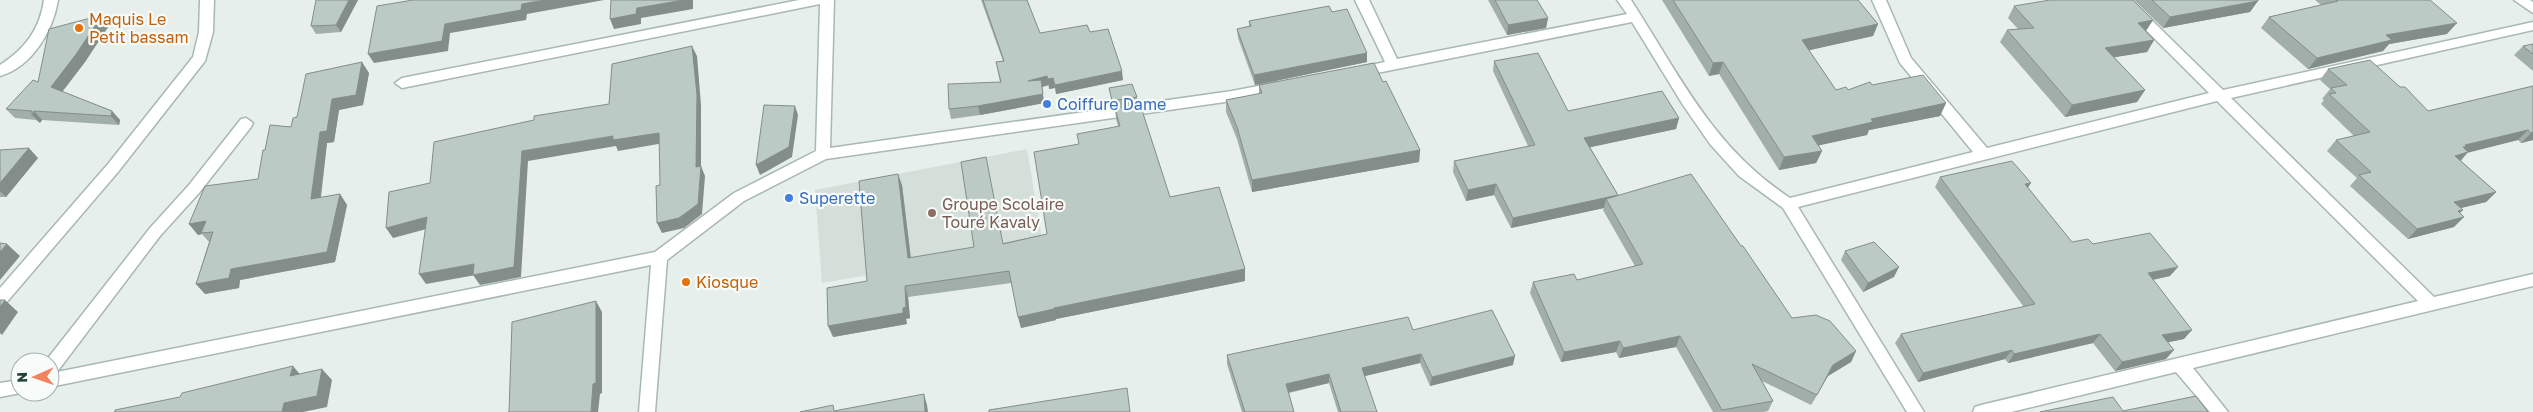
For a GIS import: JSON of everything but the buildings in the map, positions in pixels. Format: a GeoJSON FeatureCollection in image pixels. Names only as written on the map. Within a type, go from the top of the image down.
{"type":"FeatureCollection","features":[{"type":"Feature","properties":{"kind":"street"},"geometry":{"type":"LineString","coordinates":[[0,71],[16,62],[44,32],[51,0]]}},
{"type":"Feature","properties":{"kind":"street"},"geometry":{"type":"LineString","coordinates":[[0,299],[113,168],[200,58],[206,32],[207,0]]}},
{"type":"Feature","properties":{"kind":"street"},"geometry":{"type":"LineString","coordinates":[[402,83],[821,0]]}},
{"type":"Feature","properties":{"kind":"street"},"geometry":{"type":"LineString","coordinates":[[823,154],[827,0]]}},
{"type":"Feature","properties":{"kind":"street"},"geometry":{"type":"LineString","coordinates":[[1362,0],[1392,65]]}},
{"type":"Feature","properties":{"kind":"street"},"geometry":{"type":"LineString","coordinates":[[1624,0],[1688,104],[1732,160],[1757,183],[1788,204],[1916,412]]}},
{"type":"Feature","properties":{"kind":"street"},"geometry":{"type":"LineString","coordinates":[[1879,0],[1905,60],[1983,154]]}},
{"type":"Feature","properties":{"kind":"street"},"geometry":{"type":"LineString","coordinates":[[2123,0],[2218,96],[2432,305]]}},
{"type":"Feature","properties":{"kind":"street"},"geometry":{"type":"LineString","coordinates":[[2521,0],[2533,10]]}},
{"type":"Feature","properties":{"kind":"street"},"geometry":{"type":"LineString","coordinates":[[1345,74],[1636,17]]}},
{"type":"Feature","properties":{"kind":"street"},"geometry":{"type":"LineString","coordinates":[[1788,204],[2218,96],[2533,26]]}},
{"type":"Feature","properties":{"kind":"street"},"geometry":{"type":"LineString","coordinates":[[60,378],[147,358],[659,257],[739,197],[823,154],[1232,96],[1289,85]]}},
{"type":"Feature","properties":{"kind":"street"},"geometry":{"type":"LineString","coordinates":[[60,355],[156,232],[194,189],[246,123]]}},
{"type":"Feature","properties":{"kind":"street"},"geometry":{"type":"LineString","coordinates":[[647,412],[659,257]]}},
{"type":"Feature","properties":{"kind":"street"},"geometry":{"type":"LineString","coordinates":[[1981,412],[2533,280]]}},
{"type":"Feature","properties":{"kind":"street"},"geometry":{"type":"LineString","coordinates":[[2179,364],[2220,412]]}},
{"type":"Feature","properties":{"kind":"shaded area"},"geometry":{"type":"Polygon","coordinates":[[[1027,149],[1043,245],[822,283],[815,190],[1027,149]]]}},
{"type":"Feature","properties":{"kind":"place","name":"Maquis Le Petit bassam"},"geometry":{"type":"Point","coordinates":[79,28]}},
{"type":"Feature","properties":{"kind":"place","name":"Coiffure Dame"},"geometry":{"type":"Point","coordinates":[1047,104]}},
{"type":"Feature","properties":{"kind":"place","name":"Superette"},"geometry":{"type":"Point","coordinates":[789,198]}},
{"type":"Feature","properties":{"kind":"place","name":"Groupe Scolaire Touré Kavaly"},"geometry":{"type":"Point","coordinates":[932,213]}},
{"type":"Feature","properties":{"kind":"place","name":"Kiosque"},"geometry":{"type":"Point","coordinates":[686,282]}}]}
